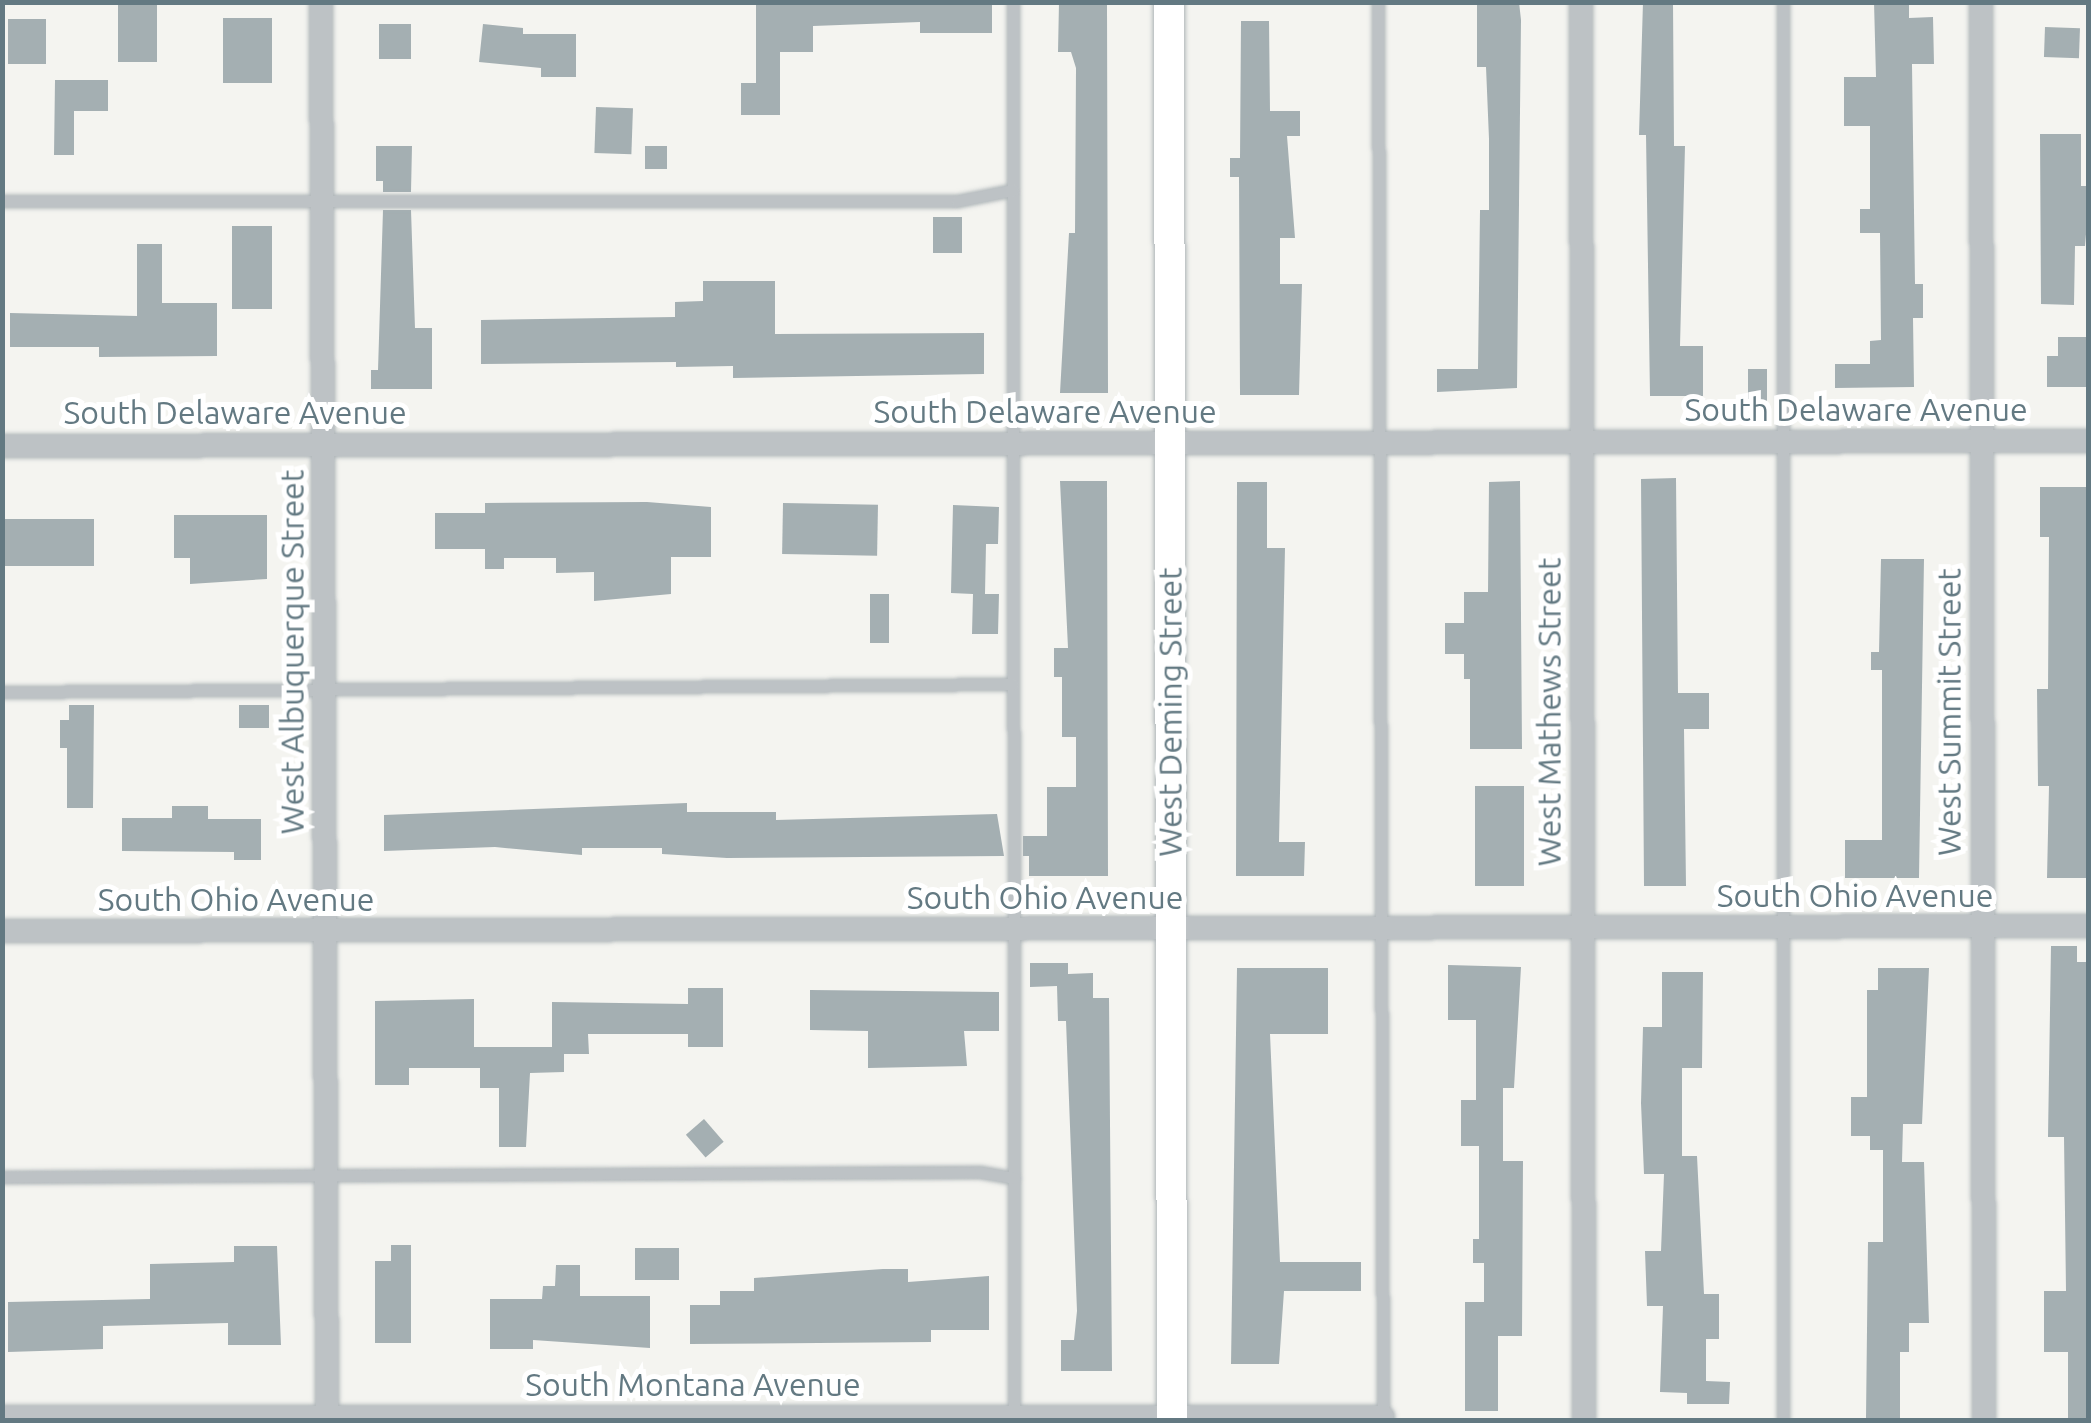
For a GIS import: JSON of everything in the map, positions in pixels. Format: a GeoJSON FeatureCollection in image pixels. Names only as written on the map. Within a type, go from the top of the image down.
{"type":"FeatureCollection","features":[{"type":"Feature","properties":{"kind":"street","name":"West Albuquerque Street"},"geometry":{"type":"LineString","coordinates":[[321,2],[327,1419]]}},
{"type":"Feature","properties":{"kind":"street","name":"West Deming Street"},"geometry":{"type":"LineString","coordinates":[[1169,2],[1172,1418]]}},
{"type":"Feature","properties":{"kind":"street","name":"West Mathews Street"},"geometry":{"type":"LineString","coordinates":[[1581,2],[1584,1420]]}},
{"type":"Feature","properties":{"kind":"street","name":"West Summit Street"},"geometry":{"type":"LineString","coordinates":[[1981,2],[1984,1420]]}},
{"type":"Feature","properties":{"kind":"street","name":"South Delaware Avenue"},"geometry":{"type":"LineString","coordinates":[[2,446],[2088,441]]}},
{"type":"Feature","properties":{"kind":"street","name":"South Ohio Avenue"},"geometry":{"type":"LineString","coordinates":[[2,931],[2088,926]]}},
{"type":"Feature","properties":{"kind":"street","name":"South Montana Avenue"},"geometry":{"type":"LineString","coordinates":[[2,1417],[1383,1419]]}},
{"type":"Feature","properties":{"kind":"lane"},"geometry":{"type":"LineString","coordinates":[[1013,2],[1014,1418]]}},
{"type":"Feature","properties":{"kind":"lane"},"geometry":{"type":"LineString","coordinates":[[1378,2],[1383,1419]]}},
{"type":"Feature","properties":{"kind":"lane"},"geometry":{"type":"LineString","coordinates":[[1783,2],[1783,1420]]}},
{"type":"Feature","properties":{"kind":"lane"},"geometry":{"type":"LineString","coordinates":[[2,201],[957,200],[1013,190]]}},
{"type":"Feature","properties":{"kind":"lane"},"geometry":{"type":"LineString","coordinates":[[2,692],[1013,684]]}},
{"type":"Feature","properties":{"kind":"lane"},"geometry":{"type":"LineString","coordinates":[[2,1177],[980,1172],[1014,1178]]}},
{"type":"Feature","properties":{"kind":"building"},"geometry":{"type":"Polygon","coordinates":[[[118,2],[157,2],[157,62],[118,62],[118,2]]]}},
{"type":"Feature","properties":{"kind":"building"},"geometry":{"type":"Polygon","coordinates":[[[756,2],[992,2],[992,33],[920,33],[920,22],[813,26],[813,52],[780,52],[780,115],[741,115],[741,83],[756,83],[756,2]]]}},
{"type":"Feature","properties":{"kind":"building"},"geometry":{"type":"Polygon","coordinates":[[[1059,2],[1107,2],[1108,393],[1060,393],[1069,233],[1075,233],[1076,68],[1071,52],[1058,52],[1059,2]]]}},
{"type":"Feature","properties":{"kind":"building"},"geometry":{"type":"Polygon","coordinates":[[[1477,2],[1519,2],[1521,20],[1517,388],[1437,392],[1437,369],[1478,369],[1480,210],[1489,210],[1489,139],[1486,67],[1477,67],[1477,2]]]}},
{"type":"Feature","properties":{"kind":"building"},"geometry":{"type":"Polygon","coordinates":[[[1643,2],[1673,2],[1674,146],[1685,146],[1680,346],[1703,346],[1703,396],[1650,396],[1646,135],[1639,135],[1643,2]]]}},
{"type":"Feature","properties":{"kind":"building"},"geometry":{"type":"Polygon","coordinates":[[[1874,2],[1909,2],[1909,18],[1933,17],[1934,64],[1912,64],[1915,284],[1923,284],[1923,318],[1913,318],[1914,387],[1835,388],[1835,364],[1870,364],[1870,341],[1881,340],[1880,233],[1860,233],[1860,209],[1870,209],[1870,126],[1844,126],[1844,77],[1876,77],[1874,2]]]}},
{"type":"Feature","properties":{"kind":"building"},"geometry":{"type":"Polygon","coordinates":[[[223,18],[272,18],[272,83],[223,83],[223,18]]]}},
{"type":"Feature","properties":{"kind":"building"},"geometry":{"type":"Polygon","coordinates":[[[8,19],[46,19],[46,64],[8,64],[8,19]]]}},
{"type":"Feature","properties":{"kind":"building"},"geometry":{"type":"Polygon","coordinates":[[[1241,21],[1269,21],[1270,111],[1300,111],[1300,136],[1287,136],[1295,238],[1280,238],[1280,284],[1302,284],[1299,395],[1240,395],[1239,177],[1230,177],[1230,158],[1240,158],[1241,21]]]}},
{"type":"Feature","properties":{"kind":"building"},"geometry":{"type":"Polygon","coordinates":[[[379,24],[411,24],[411,59],[379,59],[379,24]]]}},
{"type":"Feature","properties":{"kind":"building"},"geometry":{"type":"Polygon","coordinates":[[[483,24],[523,28],[523,34],[576,34],[576,77],[541,77],[541,68],[479,62],[483,24]]]}},
{"type":"Feature","properties":{"kind":"building"},"geometry":{"type":"Polygon","coordinates":[[[2045,27],[2080,28],[2079,58],[2044,57],[2045,27]]]}},
{"type":"Feature","properties":{"kind":"building"},"geometry":{"type":"Polygon","coordinates":[[[55,80],[108,80],[108,111],[74,111],[74,155],[54,155],[55,80]]]}},
{"type":"Feature","properties":{"kind":"building"},"geometry":{"type":"Polygon","coordinates":[[[596,107],[633,108],[631,154],[594,153],[596,107]]]}},
{"type":"Feature","properties":{"kind":"building"},"geometry":{"type":"Polygon","coordinates":[[[2040,134],[2081,134],[2081,186],[2088,186],[2088,210],[2085,246],[2075,246],[2074,305],[2041,304],[2040,134]]]}},
{"type":"Feature","properties":{"kind":"building"},"geometry":{"type":"Polygon","coordinates":[[[376,146],[412,146],[411,192],[383,192],[383,181],[376,181],[376,146]]]}},
{"type":"Feature","properties":{"kind":"building"},"geometry":{"type":"Polygon","coordinates":[[[645,146],[667,146],[667,169],[645,169],[645,146]]]}},
{"type":"Feature","properties":{"kind":"building"},"geometry":{"type":"Polygon","coordinates":[[[383,210],[411,210],[415,328],[432,328],[432,389],[371,389],[371,370],[378,370],[383,210]]]}},
{"type":"Feature","properties":{"kind":"building"},"geometry":{"type":"Polygon","coordinates":[[[933,217],[962,217],[962,253],[933,253],[933,217]]]}},
{"type":"Feature","properties":{"kind":"building"},"geometry":{"type":"Polygon","coordinates":[[[232,226],[272,226],[272,309],[232,309],[232,226]]]}},
{"type":"Feature","properties":{"kind":"building"},"geometry":{"type":"Polygon","coordinates":[[[137,244],[162,244],[162,303],[217,303],[217,356],[99,357],[99,347],[10,347],[10,313],[137,316],[137,244]]]}},
{"type":"Feature","properties":{"kind":"building"},"geometry":{"type":"Polygon","coordinates":[[[703,281],[775,281],[775,334],[984,333],[984,374],[733,378],[733,366],[676,367],[676,362],[481,364],[481,320],[675,317],[675,302],[703,301],[703,281]]]}},
{"type":"Feature","properties":{"kind":"building"},"geometry":{"type":"Polygon","coordinates":[[[2058,337],[2088,337],[2088,387],[2047,387],[2047,356],[2058,356],[2058,337]]]}},
{"type":"Feature","properties":{"kind":"building"},"geometry":{"type":"Polygon","coordinates":[[[1748,369],[1767,369],[1767,403],[1748,403],[1748,369]]]}},
{"type":"Feature","properties":{"kind":"building"},"geometry":{"type":"Polygon","coordinates":[[[1676,478],[1678,693],[1709,693],[1709,729],[1684,729],[1686,886],[1644,886],[1641,479],[1676,478]]]}},
{"type":"Feature","properties":{"kind":"building"},"geometry":{"type":"Polygon","coordinates":[[[1060,481],[1107,481],[1108,876],[1029,876],[1029,856],[1023,856],[1023,836],[1047,836],[1047,787],[1076,787],[1076,737],[1062,737],[1062,677],[1054,677],[1054,648],[1068,648],[1060,481]]]}},
{"type":"Feature","properties":{"kind":"building"},"geometry":{"type":"Polygon","coordinates":[[[1520,481],[1522,749],[1470,749],[1470,679],[1464,679],[1464,654],[1445,654],[1445,623],[1464,623],[1464,592],[1488,592],[1489,482],[1520,481]]]}},
{"type":"Feature","properties":{"kind":"building"},"geometry":{"type":"Polygon","coordinates":[[[1237,482],[1267,482],[1267,548],[1285,548],[1279,842],[1305,842],[1304,876],[1236,876],[1237,482]]]}},
{"type":"Feature","properties":{"kind":"building"},"geometry":{"type":"Polygon","coordinates":[[[2040,487],[2088,487],[2088,878],[2047,878],[2049,786],[2038,786],[2037,689],[2048,689],[2049,537],[2040,537],[2040,487]]]}},
{"type":"Feature","properties":{"kind":"building"},"geometry":{"type":"Polygon","coordinates":[[[647,502],[711,507],[711,557],[671,557],[671,594],[594,601],[594,572],[556,573],[556,558],[504,558],[504,569],[485,569],[485,549],[435,549],[435,513],[485,513],[485,503],[647,502]]]}},
{"type":"Feature","properties":{"kind":"building"},"geometry":{"type":"Polygon","coordinates":[[[783,503],[878,505],[877,556],[782,554],[783,503]]]}},
{"type":"Feature","properties":{"kind":"building"},"geometry":{"type":"Polygon","coordinates":[[[953,505],[999,507],[998,544],[986,544],[985,594],[999,594],[998,634],[972,634],[973,594],[951,593],[953,505]]]}},
{"type":"Feature","properties":{"kind":"building"},"geometry":{"type":"Polygon","coordinates":[[[174,515],[267,515],[267,579],[190,584],[190,558],[174,558],[174,515]]]}},
{"type":"Feature","properties":{"kind":"building"},"geometry":{"type":"Polygon","coordinates":[[[5,519],[94,519],[94,566],[5,566],[5,519]]]}},
{"type":"Feature","properties":{"kind":"building"},"geometry":{"type":"Polygon","coordinates":[[[1881,559],[1924,559],[1919,878],[1845,878],[1845,840],[1882,840],[1882,670],[1871,670],[1871,652],[1879,652],[1881,559]]]}},
{"type":"Feature","properties":{"kind":"building"},"geometry":{"type":"Polygon","coordinates":[[[870,594],[889,594],[889,643],[870,643],[870,594]]]}},
{"type":"Feature","properties":{"kind":"building"},"geometry":{"type":"Polygon","coordinates":[[[69,705],[94,705],[93,808],[67,808],[67,748],[60,748],[60,720],[69,720],[69,705]]]}},
{"type":"Feature","properties":{"kind":"building"},"geometry":{"type":"Polygon","coordinates":[[[239,705],[269,705],[269,728],[239,728],[239,705]]]}},
{"type":"Feature","properties":{"kind":"building"},"geometry":{"type":"Polygon","coordinates":[[[1475,786],[1524,786],[1524,886],[1475,886],[1475,786]]]}},
{"type":"Feature","properties":{"kind":"building"},"geometry":{"type":"Polygon","coordinates":[[[687,803],[687,812],[776,812],[776,820],[997,814],[1004,856],[727,858],[662,854],[662,848],[582,848],[582,855],[495,847],[384,851],[384,815],[687,803]]]}},
{"type":"Feature","properties":{"kind":"building"},"geometry":{"type":"Polygon","coordinates":[[[172,806],[208,806],[208,819],[261,819],[261,860],[234,860],[234,852],[122,851],[122,818],[172,818],[172,806]]]}},
{"type":"Feature","properties":{"kind":"building"},"geometry":{"type":"Polygon","coordinates":[[[2051,946],[2077,946],[2077,962],[2088,962],[2088,1420],[2068,1420],[2068,1352],[2044,1352],[2044,1291],[2066,1291],[2064,1137],[2048,1137],[2051,946]]]}},
{"type":"Feature","properties":{"kind":"building"},"geometry":{"type":"Polygon","coordinates":[[[1030,963],[1068,963],[1068,974],[1093,973],[1093,998],[1109,998],[1112,1371],[1061,1371],[1061,1340],[1074,1340],[1077,1311],[1066,1021],[1058,1021],[1057,986],[1030,987],[1030,963]]]}},
{"type":"Feature","properties":{"kind":"building"},"geometry":{"type":"Polygon","coordinates":[[[1448,965],[1521,967],[1514,1088],[1503,1088],[1503,1161],[1523,1161],[1522,1336],[1498,1336],[1498,1411],[1465,1411],[1465,1302],[1484,1302],[1484,1263],[1473,1263],[1473,1239],[1479,1239],[1479,1146],[1461,1146],[1461,1100],[1476,1100],[1476,1020],[1448,1020],[1448,965]]]}},
{"type":"Feature","properties":{"kind":"building"},"geometry":{"type":"Polygon","coordinates":[[[1237,968],[1328,968],[1328,1034],[1270,1034],[1280,1262],[1361,1262],[1361,1291],[1284,1291],[1279,1364],[1231,1364],[1237,968]]]}},
{"type":"Feature","properties":{"kind":"building"},"geometry":{"type":"Polygon","coordinates":[[[1878,968],[1929,968],[1922,1124],[1903,1124],[1902,1162],[1924,1162],[1929,1323],[1909,1323],[1909,1352],[1900,1352],[1900,1418],[1866,1418],[1868,1242],[1883,1242],[1883,1150],[1870,1150],[1870,1136],[1851,1136],[1851,1097],[1867,1097],[1867,990],[1878,990],[1878,968]]]}},
{"type":"Feature","properties":{"kind":"building"},"geometry":{"type":"Polygon","coordinates":[[[1662,972],[1703,972],[1702,1068],[1682,1068],[1682,1156],[1697,1156],[1704,1294],[1719,1294],[1719,1339],[1706,1339],[1706,1381],[1730,1382],[1729,1404],[1687,1404],[1687,1393],[1660,1392],[1663,1306],[1647,1306],[1645,1251],[1661,1251],[1664,1174],[1644,1174],[1641,1103],[1643,1027],[1662,1027],[1662,972]]]}},
{"type":"Feature","properties":{"kind":"building"},"geometry":{"type":"Polygon","coordinates":[[[688,988],[723,988],[723,1047],[688,1047],[688,1034],[588,1034],[589,1054],[564,1054],[564,1072],[530,1073],[526,1147],[499,1147],[499,1088],[480,1088],[480,1068],[409,1068],[409,1085],[375,1085],[375,1001],[474,999],[474,1047],[552,1047],[552,1002],[688,1004],[688,988]]]}},
{"type":"Feature","properties":{"kind":"building"},"geometry":{"type":"Polygon","coordinates":[[[810,990],[999,992],[999,1031],[964,1031],[967,1066],[868,1068],[868,1031],[810,1030],[810,990]]]}},
{"type":"Feature","properties":{"kind":"building"},"geometry":{"type":"Polygon","coordinates":[[[704,1119],[724,1142],[706,1157],[686,1135],[704,1119]]]}},
{"type":"Feature","properties":{"kind":"building"},"geometry":{"type":"Polygon","coordinates":[[[391,1245],[411,1245],[411,1343],[375,1343],[375,1261],[391,1261],[391,1245]]]}},
{"type":"Feature","properties":{"kind":"building"},"geometry":{"type":"Polygon","coordinates":[[[234,1246],[277,1246],[281,1345],[228,1345],[228,1323],[103,1326],[103,1349],[8,1352],[8,1302],[150,1299],[150,1264],[234,1262],[234,1246]]]}},
{"type":"Feature","properties":{"kind":"building"},"geometry":{"type":"Polygon","coordinates":[[[635,1248],[679,1248],[679,1280],[635,1280],[635,1248]]]}},
{"type":"Feature","properties":{"kind":"building"},"geometry":{"type":"Polygon","coordinates":[[[556,1265],[580,1265],[580,1296],[650,1296],[650,1348],[533,1340],[533,1349],[490,1349],[490,1299],[542,1299],[543,1286],[555,1286],[556,1265]]]}},
{"type":"Feature","properties":{"kind":"building"},"geometry":{"type":"Polygon","coordinates":[[[908,1269],[908,1282],[989,1276],[989,1330],[931,1330],[931,1342],[690,1344],[690,1305],[720,1305],[720,1291],[754,1291],[754,1278],[908,1269]]]}}]}
